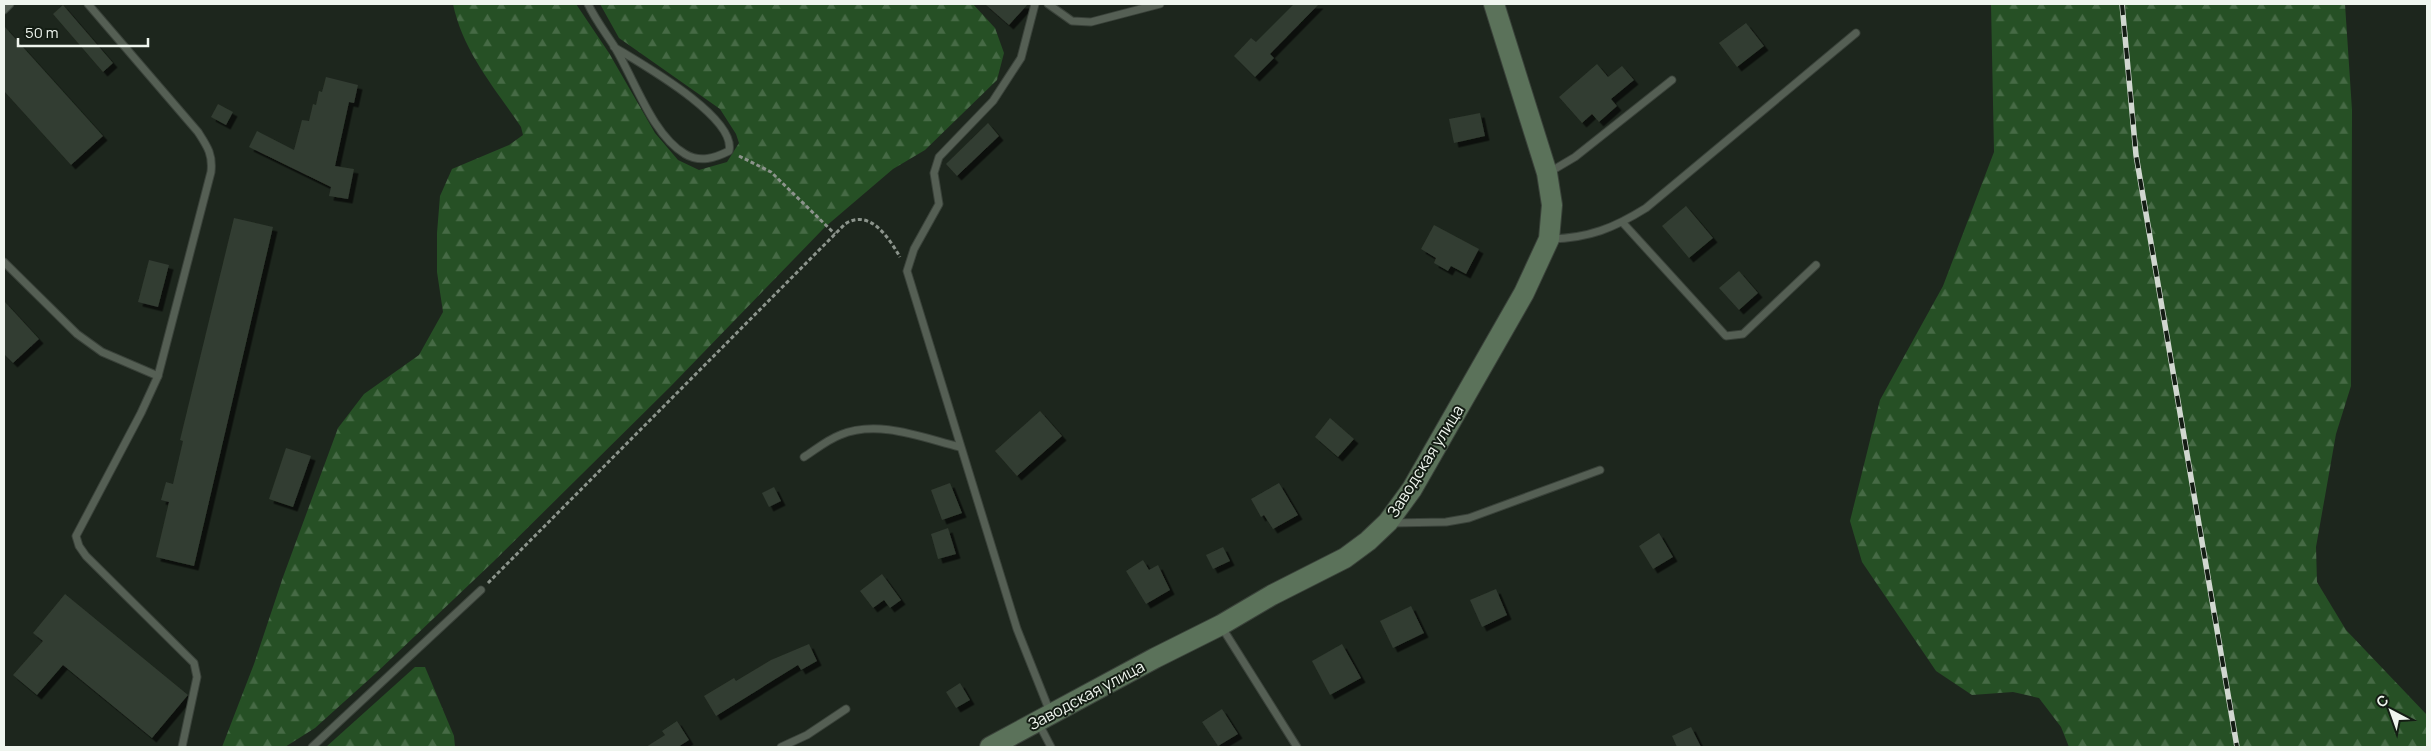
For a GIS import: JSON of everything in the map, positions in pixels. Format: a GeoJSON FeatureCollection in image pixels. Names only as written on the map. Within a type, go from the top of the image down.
{"type":"FeatureCollection","features":[{"type":"Feature","properties":{"kind":"street","name":"Заводская улица"},"geometry":{"type":"LineString","coordinates":[[990,747],[1221,625],[1272,595],[1345,558],[1368,541],[1388,522],[1412,489],[1524,293],[1549,239],[1552,205],[1547,173],[1494,4]]}},
{"type":"Feature","properties":{"kind":"lane"},"geometry":{"type":"LineString","coordinates":[[4,10],[10,4]]}},
{"type":"Feature","properties":{"kind":"lane"},"geometry":{"type":"LineString","coordinates":[[88,4],[198,132],[210,151],[212,160],[158,376],[141,413],[76,536],[79,546],[86,556],[194,662],[197,677],[182,747]]}},
{"type":"Feature","properties":{"kind":"lane"},"geometry":{"type":"LineString","coordinates":[[588,4],[655,120],[674,145],[684,154],[697,158],[716,158],[729,151],[730,140],[726,132],[701,105],[614,47]]}},
{"type":"Feature","properties":{"kind":"lane"},"geometry":{"type":"LineString","coordinates":[[1035,4],[1021,58],[992,101],[939,157],[934,173],[939,204],[914,249],[907,271],[960,447],[1030,666],[1051,747]]}},
{"type":"Feature","properties":{"kind":"lane"},"geometry":{"type":"LineString","coordinates":[[1048,4],[1072,21],[1091,22],[1160,4]]}},
{"type":"Feature","properties":{"kind":"lane"},"geometry":{"type":"LineString","coordinates":[[1549,239],[1576,238],[1623,222],[1646,208],[1856,33]]}},
{"type":"Feature","properties":{"kind":"lane"},"geometry":{"type":"LineString","coordinates":[[1547,173],[1575,157],[1672,80]]}},
{"type":"Feature","properties":{"kind":"lane"},"geometry":{"type":"LineString","coordinates":[[1623,222],[1726,336],[1743,334],[1816,265]]}},
{"type":"Feature","properties":{"kind":"lane"},"geometry":{"type":"LineString","coordinates":[[4,262],[76,334],[102,352],[158,376]]}},
{"type":"Feature","properties":{"kind":"lane"},"geometry":{"type":"LineString","coordinates":[[804,458],[837,436],[850,431],[864,430],[884,429],[960,447]]}},
{"type":"Feature","properties":{"kind":"lane"},"geometry":{"type":"LineString","coordinates":[[1388,522],[1446,522],[1469,518],[1600,470]]}},
{"type":"Feature","properties":{"kind":"lane"},"geometry":{"type":"LineString","coordinates":[[312,747],[481,590]]}},
{"type":"Feature","properties":{"kind":"lane"},"geometry":{"type":"LineString","coordinates":[[1221,625],[1297,747]]}},
{"type":"Feature","properties":{"kind":"lane"},"geometry":{"type":"LineString","coordinates":[[781,747],[806,735],[846,709]]}},
{"type":"Feature","properties":{"kind":"path"},"geometry":{"type":"LineString","coordinates":[[729,151],[771,172],[835,234]]}},
{"type":"Feature","properties":{"kind":"path"},"geometry":{"type":"LineString","coordinates":[[481,590],[850,221],[861,220],[872,223],[885,234],[907,271]]}},
{"type":"Feature","properties":{"kind":"green space"},"geometry":{"type":"Polygon","coordinates":[[[453,4],[576,4],[609,53],[655,133],[678,160],[699,170],[727,162],[739,143],[736,134],[720,109],[619,38],[600,4],[973,4],[995,28],[1004,53],[997,80],[925,150],[893,169],[825,227],[670,387],[493,562],[315,728],[285,747],[222,747],[254,664],[283,577],[338,428],[364,394],[419,355],[443,312],[437,272],[437,233],[440,196],[452,169],[509,145],[523,135],[521,127],[472,54],[464,38],[453,4]]]}},
{"type":"Feature","properties":{"kind":"green space"},"geometry":{"type":"Polygon","coordinates":[[[1991,4],[2345,4],[2352,110],[2351,386],[2336,434],[2316,547],[2317,582],[2346,630],[2427,715],[2427,747],[2069,747],[2061,727],[2039,698],[2013,692],[1972,695],[1936,671],[1862,562],[1850,521],[1880,400],[1943,286],[1994,152],[1991,4]]]}},
{"type":"Feature","properties":{"kind":"green space"},"geometry":{"type":"Polygon","coordinates":[[[415,667],[425,667],[454,736],[455,747],[326,747],[415,667]]]}},
{"type":"Feature","properties":{"kind":"building"},"geometry":{"type":"Polygon","coordinates":[[[985,4],[1028,4],[1009,25],[985,4]]]}},
{"type":"Feature","properties":{"kind":"building"},"geometry":{"type":"Polygon","coordinates":[[[1294,4],[1319,4],[1270,54],[1274,58],[1255,77],[1234,56],[1251,38],[1256,42],[1294,4]]]}},
{"type":"Feature","properties":{"kind":"building"},"geometry":{"type":"Polygon","coordinates":[[[63,5],[113,63],[103,72],[53,14],[63,5]]]}},
{"type":"Feature","properties":{"kind":"building"},"geometry":{"type":"Polygon","coordinates":[[[1746,23],[1764,46],[1737,67],[1719,43],[1746,23]]]}},
{"type":"Feature","properties":{"kind":"building"},"geometry":{"type":"Polygon","coordinates":[[[4,26],[103,136],[71,165],[4,91],[4,26]]]}},
{"type":"Feature","properties":{"kind":"building"},"geometry":{"type":"Polygon","coordinates":[[[1597,64],[1608,77],[1622,66],[1634,80],[1611,99],[1617,106],[1599,122],[1592,114],[1582,123],[1559,97],[1597,64]]]}},
{"type":"Feature","properties":{"kind":"building"},"geometry":{"type":"Polygon","coordinates":[[[326,77],[358,85],[354,103],[349,102],[335,166],[354,169],[348,199],[329,196],[331,187],[249,147],[257,131],[294,150],[302,120],[309,121],[313,104],[316,105],[319,91],[322,92],[326,77]]]}},
{"type":"Feature","properties":{"kind":"building"},"geometry":{"type":"Polygon","coordinates":[[[218,104],[233,112],[226,125],[211,117],[218,104]]]}},
{"type":"Feature","properties":{"kind":"building"},"geometry":{"type":"Polygon","coordinates":[[[1480,113],[1485,136],[1454,143],[1449,119],[1480,113]]]}},
{"type":"Feature","properties":{"kind":"building"},"geometry":{"type":"Polygon","coordinates":[[[988,123],[999,136],[957,176],[946,164],[988,123]]]}},
{"type":"Feature","properties":{"kind":"building"},"geometry":{"type":"Polygon","coordinates":[[[1686,206],[1713,238],[1689,258],[1662,226],[1686,206]]]}},
{"type":"Feature","properties":{"kind":"building"},"geometry":{"type":"Polygon","coordinates":[[[234,218],[273,227],[194,566],[156,557],[169,502],[161,500],[166,482],[173,484],[183,441],[180,440],[234,218]]]}},
{"type":"Feature","properties":{"kind":"building"},"geometry":{"type":"Polygon","coordinates":[[[1434,225],[1479,249],[1466,274],[1451,266],[1448,271],[1434,263],[1436,258],[1421,249],[1434,225]]]}},
{"type":"Feature","properties":{"kind":"building"},"geometry":{"type":"Polygon","coordinates":[[[149,260],[169,265],[158,307],[138,302],[149,260]]]}},
{"type":"Feature","properties":{"kind":"building"},"geometry":{"type":"Polygon","coordinates":[[[1739,271],[1758,293],[1739,310],[1719,288],[1739,271]]]}},
{"type":"Feature","properties":{"kind":"building"},"geometry":{"type":"Polygon","coordinates":[[[4,301],[39,339],[13,363],[4,354],[4,301]]]}},
{"type":"Feature","properties":{"kind":"building"},"geometry":{"type":"Polygon","coordinates":[[[1040,411],[1062,436],[1017,476],[995,451],[1040,411]]]}},
{"type":"Feature","properties":{"kind":"building"},"geometry":{"type":"Polygon","coordinates":[[[1330,418],[1354,439],[1338,457],[1315,437],[1330,418]]]}},
{"type":"Feature","properties":{"kind":"building"},"geometry":{"type":"Polygon","coordinates":[[[286,448],[311,456],[293,507],[269,499],[286,448]]]}},
{"type":"Feature","properties":{"kind":"building"},"geometry":{"type":"Polygon","coordinates":[[[950,483],[962,513],[942,520],[931,490],[950,483]]]}},
{"type":"Feature","properties":{"kind":"building"},"geometry":{"type":"Polygon","coordinates":[[[1279,483],[1298,515],[1273,529],[1264,515],[1261,517],[1251,499],[1279,483]]]}},
{"type":"Feature","properties":{"kind":"building"},"geometry":{"type":"Polygon","coordinates":[[[774,487],[781,501],[769,507],[762,493],[774,487]]]}},
{"type":"Feature","properties":{"kind":"building"},"geometry":{"type":"Polygon","coordinates":[[[948,528],[956,554],[938,559],[931,534],[948,528]]]}},
{"type":"Feature","properties":{"kind":"building"},"geometry":{"type":"Polygon","coordinates":[[[1659,533],[1673,557],[1653,569],[1639,546],[1659,533]]]}},
{"type":"Feature","properties":{"kind":"building"},"geometry":{"type":"Polygon","coordinates":[[[1223,547],[1230,561],[1213,569],[1206,555],[1223,547]]]}},
{"type":"Feature","properties":{"kind":"building"},"geometry":{"type":"Polygon","coordinates":[[[1143,560],[1149,570],[1158,565],[1170,590],[1146,604],[1126,571],[1143,560]]]}},
{"type":"Feature","properties":{"kind":"building"},"geometry":{"type":"Polygon","coordinates":[[[882,574],[901,600],[890,608],[884,600],[873,608],[860,591],[882,574]]]}},
{"type":"Feature","properties":{"kind":"building"},"geometry":{"type":"Polygon","coordinates":[[[1496,589],[1507,615],[1482,627],[1470,600],[1496,589]]]}},
{"type":"Feature","properties":{"kind":"building"},"geometry":{"type":"Polygon","coordinates":[[[65,594],[188,695],[152,738],[63,665],[37,695],[13,675],[43,641],[33,633],[65,594]]]}},
{"type":"Feature","properties":{"kind":"building"},"geometry":{"type":"Polygon","coordinates":[[[1411,606],[1424,633],[1393,648],[1380,621],[1411,606]]]}},
{"type":"Feature","properties":{"kind":"building"},"geometry":{"type":"Polygon","coordinates":[[[809,644],[817,661],[801,670],[798,665],[716,716],[704,696],[734,678],[736,681],[771,660],[809,644]]]}},
{"type":"Feature","properties":{"kind":"building"},"geometry":{"type":"Polygon","coordinates":[[[1342,644],[1361,678],[1330,695],[1312,661],[1342,644]]]}},
{"type":"Feature","properties":{"kind":"building"},"geometry":{"type":"Polygon","coordinates":[[[960,683],[970,700],[956,708],[946,692],[960,683]]]}},
{"type":"Feature","properties":{"kind":"building"},"geometry":{"type":"Polygon","coordinates":[[[1222,709],[1238,734],[1218,746],[1202,722],[1222,709]]]}},
{"type":"Feature","properties":{"kind":"building"},"geometry":{"type":"Polygon","coordinates":[[[677,721],[689,740],[678,747],[646,747],[665,735],[662,731],[677,721]]]}},
{"type":"Feature","properties":{"kind":"building"},"geometry":{"type":"Polygon","coordinates":[[[1691,727],[1701,747],[1677,747],[1672,736],[1691,727]]]}},
{"type":"Feature","properties":{"kind":"railway"},"geometry":{"type":"LineString","coordinates":[[2122,4],[2136,155],[2237,747]]}}]}
